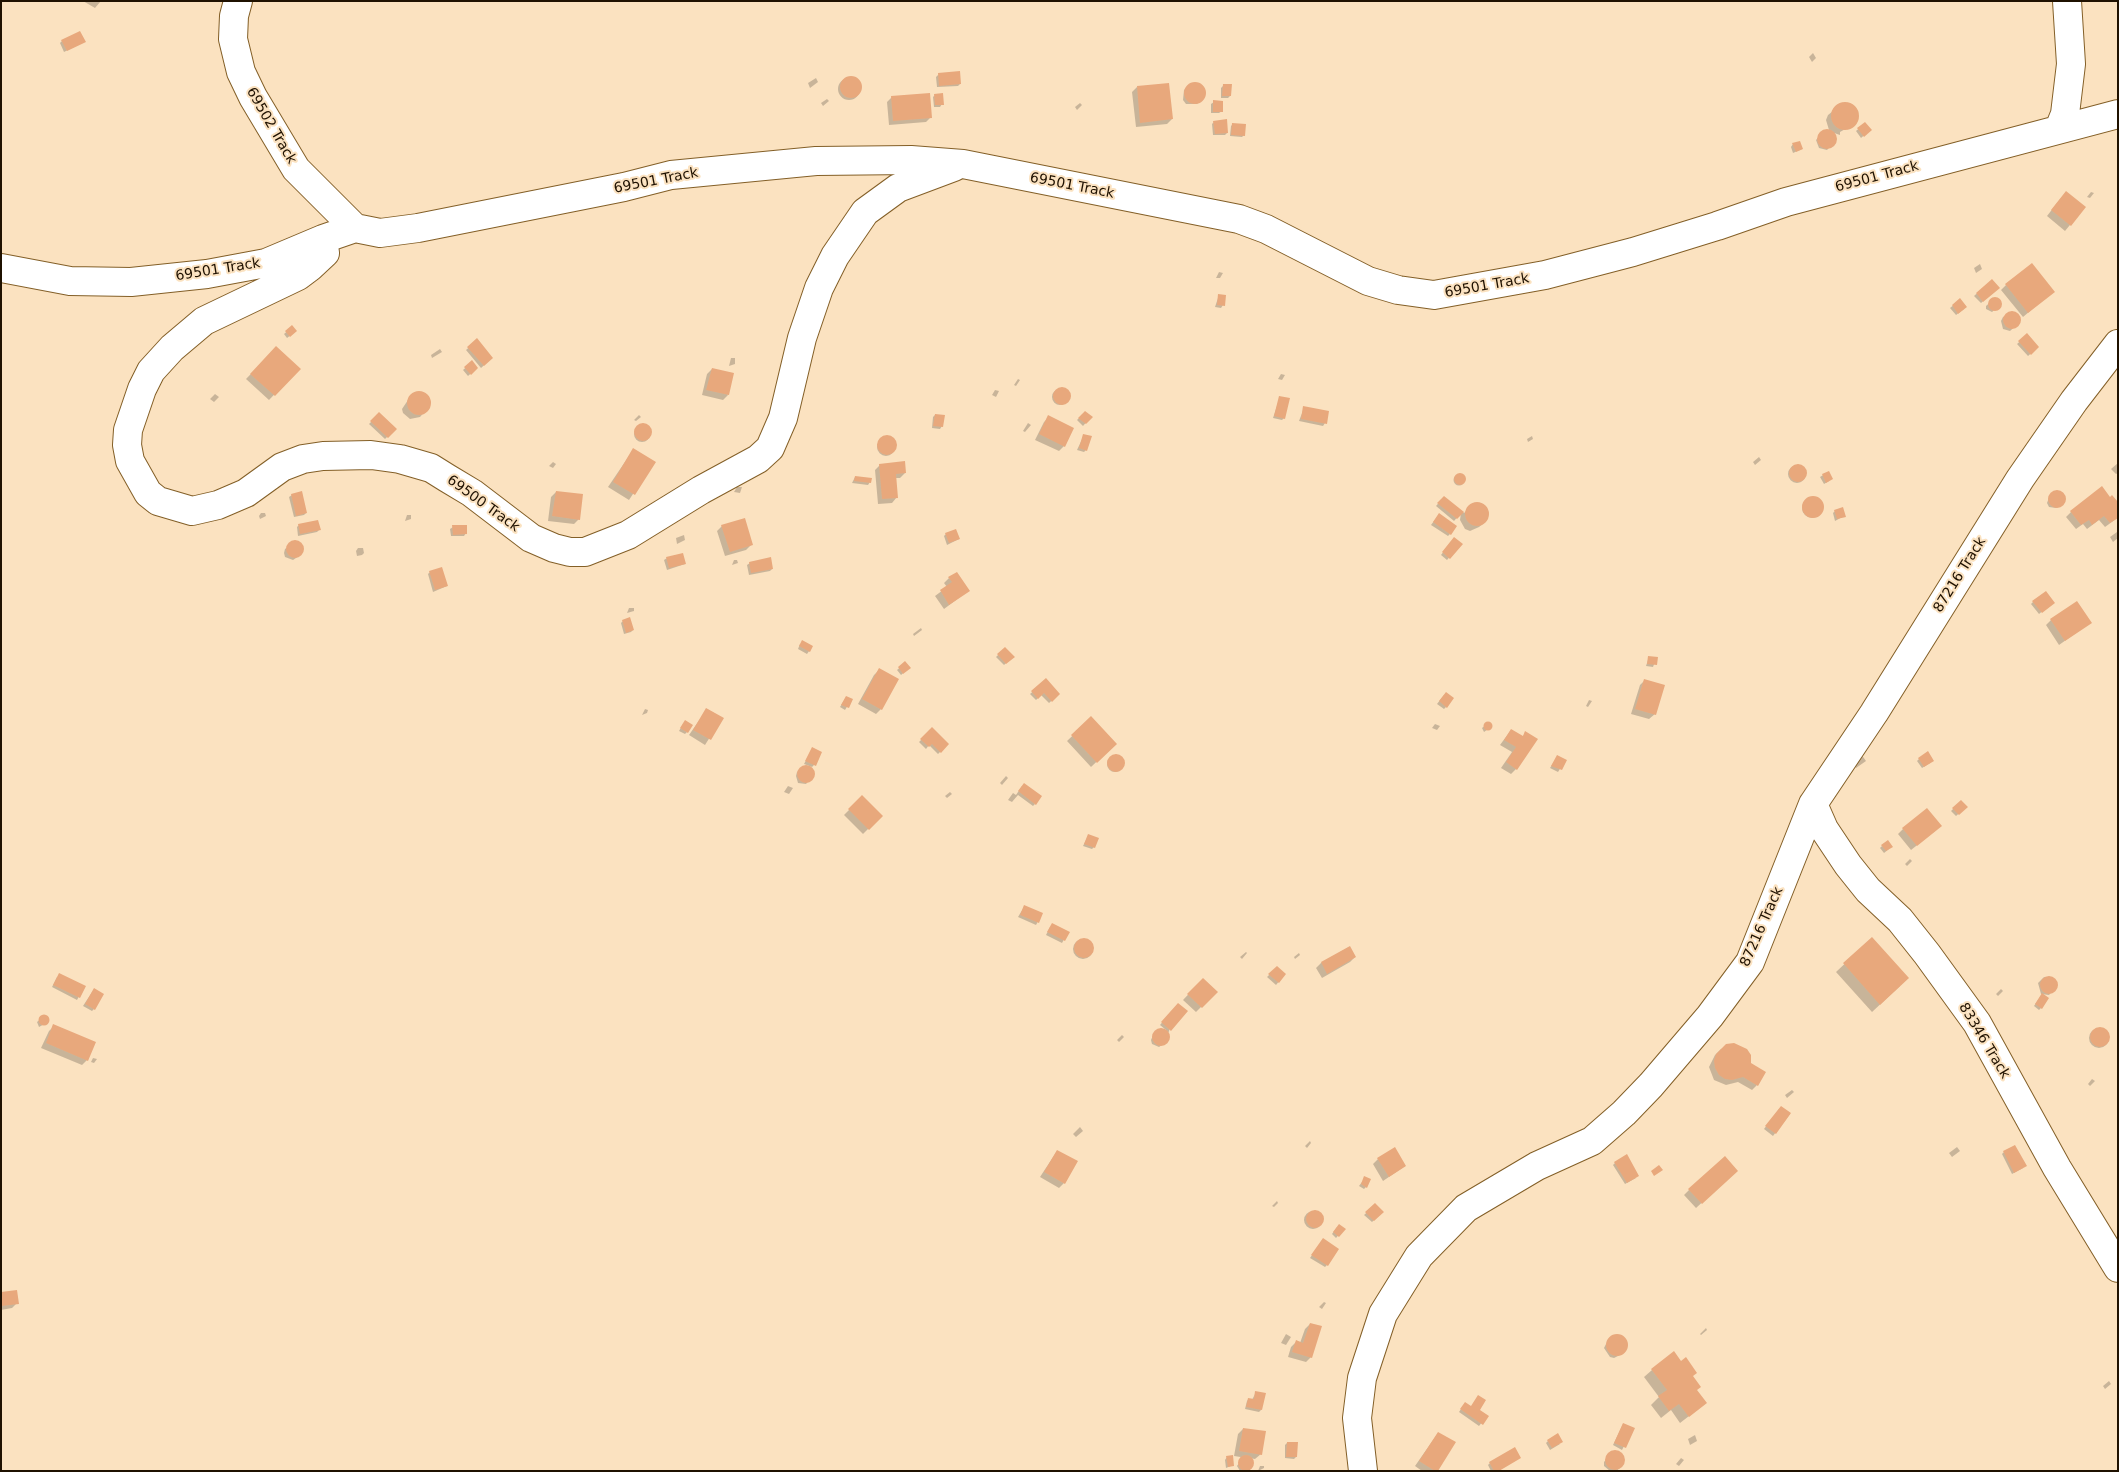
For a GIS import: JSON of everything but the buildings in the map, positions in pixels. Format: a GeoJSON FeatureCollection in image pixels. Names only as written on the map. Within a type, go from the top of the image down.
{"type":"FeatureCollection","features":[{"type":"Feature","properties":{"kind":"street","name":"69502 Track"},"geometry":{"type":"LineString","coordinates":[[238,1],[234,16],[233,39],[241,72],[253,97],[296,169],[355,228]]}},
{"type":"Feature","properties":{"kind":"street"},"geometry":{"type":"LineString","coordinates":[[2059,129],[2064,114],[2071,64],[2067,1]]}},
{"type":"Feature","properties":{"kind":"street","name":"69501 Track"},"geometry":{"type":"LineString","coordinates":[[1,268],[70,281],[131,282],[207,274],[266,263],[355,228],[380,233],[418,228],[624,187],[671,175],[816,161],[910,160],[963,164],[1239,219],[1266,229],[1368,281],[1398,290],[1434,295],[1545,275],[1572,268],[1661,243],[1795,199],[2118,114]]}},
{"type":"Feature","properties":{"kind":"street","name":"69500 Track"},"geometry":{"type":"LineString","coordinates":[[324,239],[325,253],[310,267],[298,276],[204,321],[172,348],[152,371],[142,389],[128,430],[127,445],[130,461],[148,493],[158,501],[192,511],[218,505],[246,492],[282,467],[303,459],[323,456],[371,455],[400,459],[431,468],[472,493],[530,538],[554,548],[570,552],[585,552],[628,535],[701,490],[758,459],[770,448],[782,418],[802,338],[819,288],[835,256],[865,212],[898,188],[963,164]]}},
{"type":"Feature","properties":{"kind":"street","name":"87216 Track"},"geometry":{"type":"LineString","coordinates":[[1362,1471],[1356,1418],[1362,1378],[1383,1314],[1419,1256],[1466,1208],[1536,1166],[1592,1141],[1624,1113],[1651,1085],[1710,1016],[1750,962],[1814,804],[1874,713],[2020,480],[2074,402],[2118,344]]}},
{"type":"Feature","properties":{"kind":"street","name":"83346 Track"},"geometry":{"type":"LineString","coordinates":[[1814,804],[1824,829],[1848,865],[1868,890],[1900,920],[1927,954],[1976,1023],[2057,1168],[2118,1268]]}}]}
